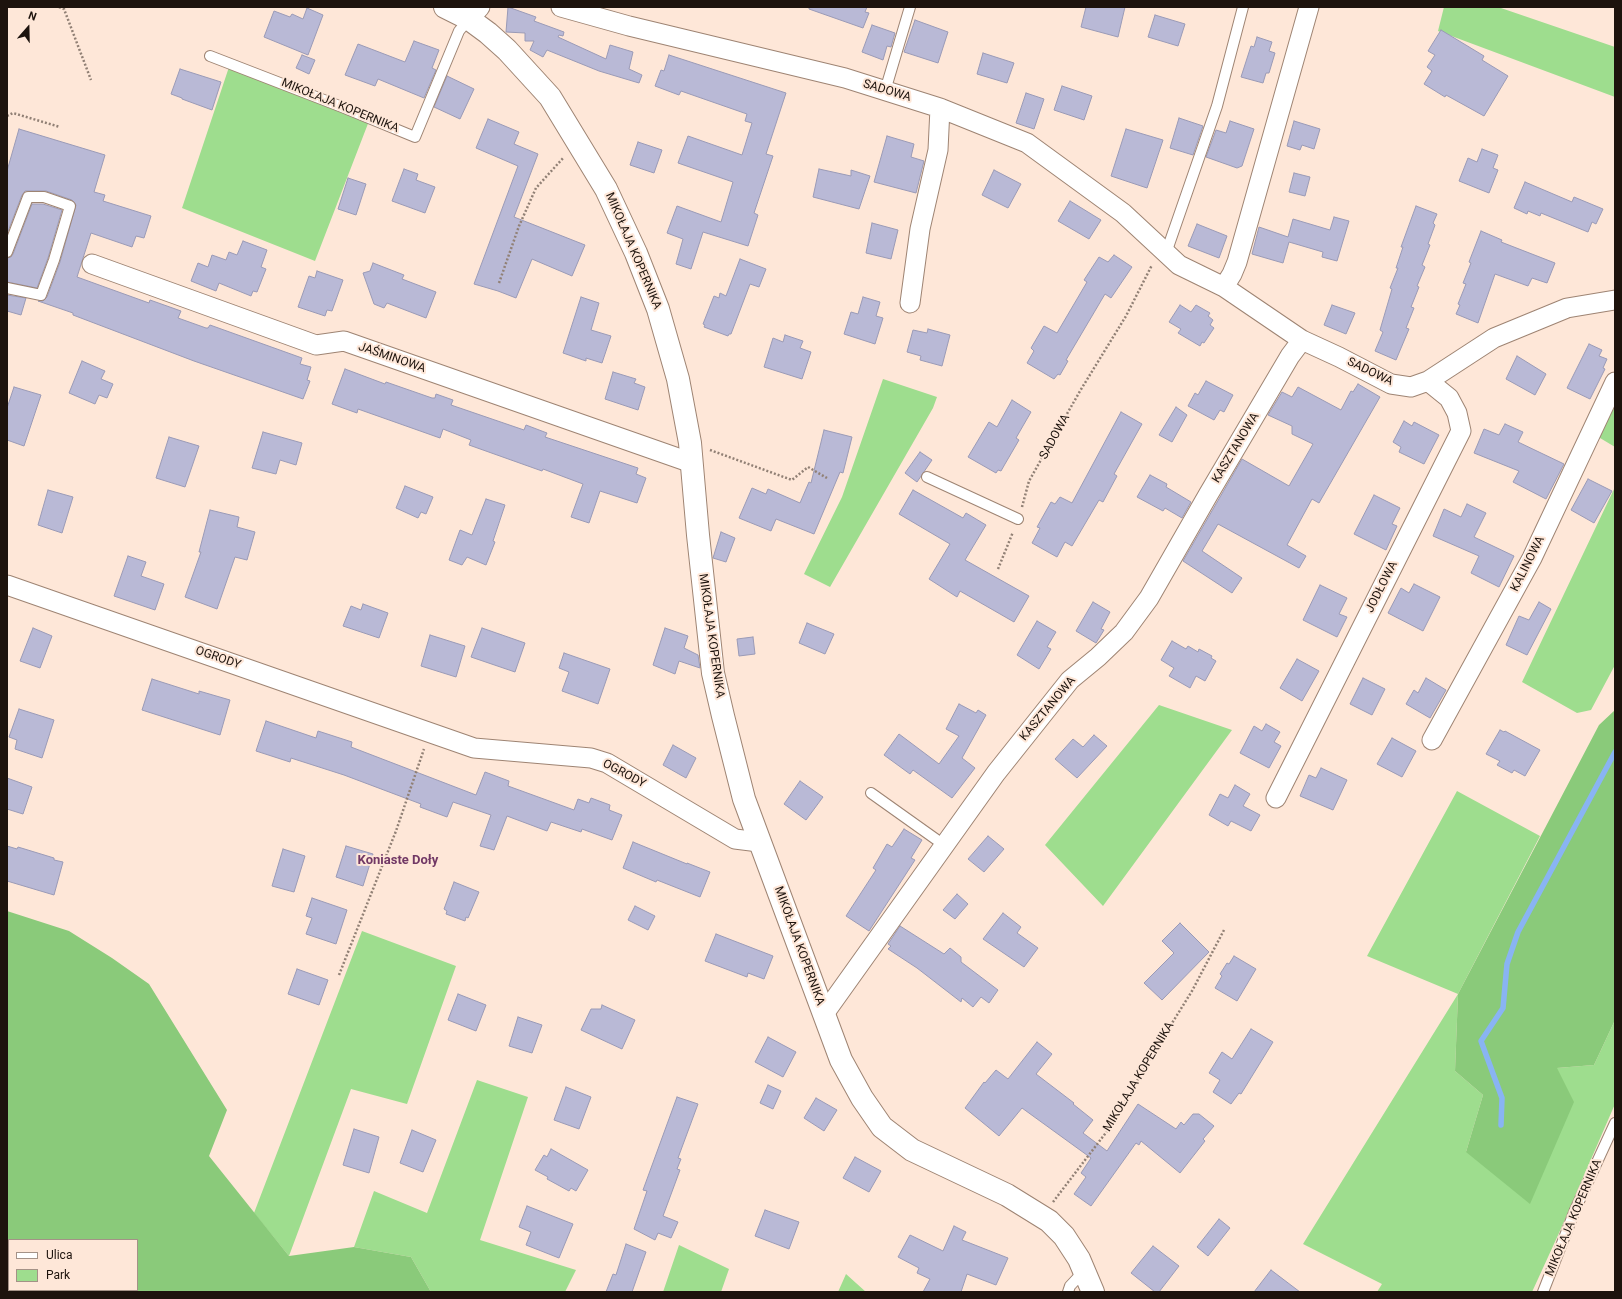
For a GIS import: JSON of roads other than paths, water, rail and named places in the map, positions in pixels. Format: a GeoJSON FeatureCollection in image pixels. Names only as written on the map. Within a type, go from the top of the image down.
{"type":"FeatureCollection","features":[{"type":"Feature","properties":{"kind":"street","name":"MIKOŁAJA KOPERNIKA"},"geometry":{"type":"LineString","coordinates":[[445,7],[475,13],[550,97],[606,188],[636,253],[658,310],[678,379],[692,453],[698,535],[713,673],[744,799],[841,1060],[862,1098],[882,1127],[912,1150],[1007,1194],[1049,1220],[1064,1236],[1079,1259],[1093,1292]]}},
{"type":"Feature","properties":{"kind":"street"},"geometry":{"type":"LineString","coordinates":[[1224,287],[1237,262],[1309,7]]}},
{"type":"Feature","properties":{"kind":"street","name":"SADOWA"},"geometry":{"type":"LineString","coordinates":[[573,8],[629,26],[845,78],[940,108],[1028,143],[1123,213],[1179,265],[1224,287],[1302,340],[1391,384],[1411,387],[1428,381],[1494,338],[1567,308],[1615,300]]}},
{"type":"Feature","properties":{"kind":"street"},"geometry":{"type":"LineString","coordinates":[[910,303],[920,229],[938,150],[940,108]]}},
{"type":"Feature","properties":{"kind":"street","name":"JAŚMINOWA"},"geometry":{"type":"LineString","coordinates":[[92,264],[316,345],[344,341],[692,453]]}},
{"type":"Feature","properties":{"kind":"street","name":"KASZTANOWA"},"geometry":{"type":"LineString","coordinates":[[824,1014],[996,773],[1070,680],[1098,657],[1124,632],[1149,598],[1290,356],[1302,340]]}},
{"type":"Feature","properties":{"kind":"street","name":"JODŁOWA"},"geometry":{"type":"LineString","coordinates":[[1276,798],[1460,431],[1457,413],[1449,398],[1428,381]]}},
{"type":"Feature","properties":{"kind":"street","name":"KALINOWA"},"geometry":{"type":"LineString","coordinates":[[1432,740],[1532,558],[1615,382]]}},
{"type":"Feature","properties":{"kind":"street","name":"OGRODY"},"geometry":{"type":"LineString","coordinates":[[7,585],[474,748],[591,758],[607,763],[734,840],[759,842]]}},
{"type":"Feature","properties":{"kind":"lane"},"geometry":{"type":"LineString","coordinates":[[885,91],[910,7]]}},
{"type":"Feature","properties":{"kind":"lane"},"geometry":{"type":"LineString","coordinates":[[1163,251],[1217,106],[1243,7]]}},
{"type":"Feature","properties":{"kind":"lane","name":"MIKOŁAJA KOPERNIKA"},"geometry":{"type":"LineString","coordinates":[[210,56],[342,106],[415,137],[459,31],[475,13]]}},
{"type":"Feature","properties":{"kind":"lane"},"geometry":{"type":"LineString","coordinates":[[7,252],[28,197],[44,197],[70,206],[54,260],[41,295],[7,288]]}},
{"type":"Feature","properties":{"kind":"lane"},"geometry":{"type":"LineString","coordinates":[[927,477],[1018,520]]}},
{"type":"Feature","properties":{"kind":"lane"},"geometry":{"type":"LineString","coordinates":[[870,792],[944,844]]}},
{"type":"Feature","properties":{"kind":"lane","name":"MIKOŁAJA KOPERNIKA"},"geometry":{"type":"LineString","coordinates":[[1543,1292],[1575,1210],[1615,1123]]}},
{"type":"Feature","properties":{"kind":"lane"},"geometry":{"type":"LineString","coordinates":[[1068,1292],[1070,1286],[1084,1271]]}},
{"type":"Feature","properties":{"kind":"waterway"},"geometry":{"type":"LineString","coordinates":[[1501,1125],[1502,1098],[1481,1041],[1503,1008],[1507,964],[1518,932],[1615,752]]}},
{"type":"Feature","properties":{"kind":"district","name":"Koniaste Doły"},"geometry":{"type":"Point","coordinates":[398,861]}}]}
